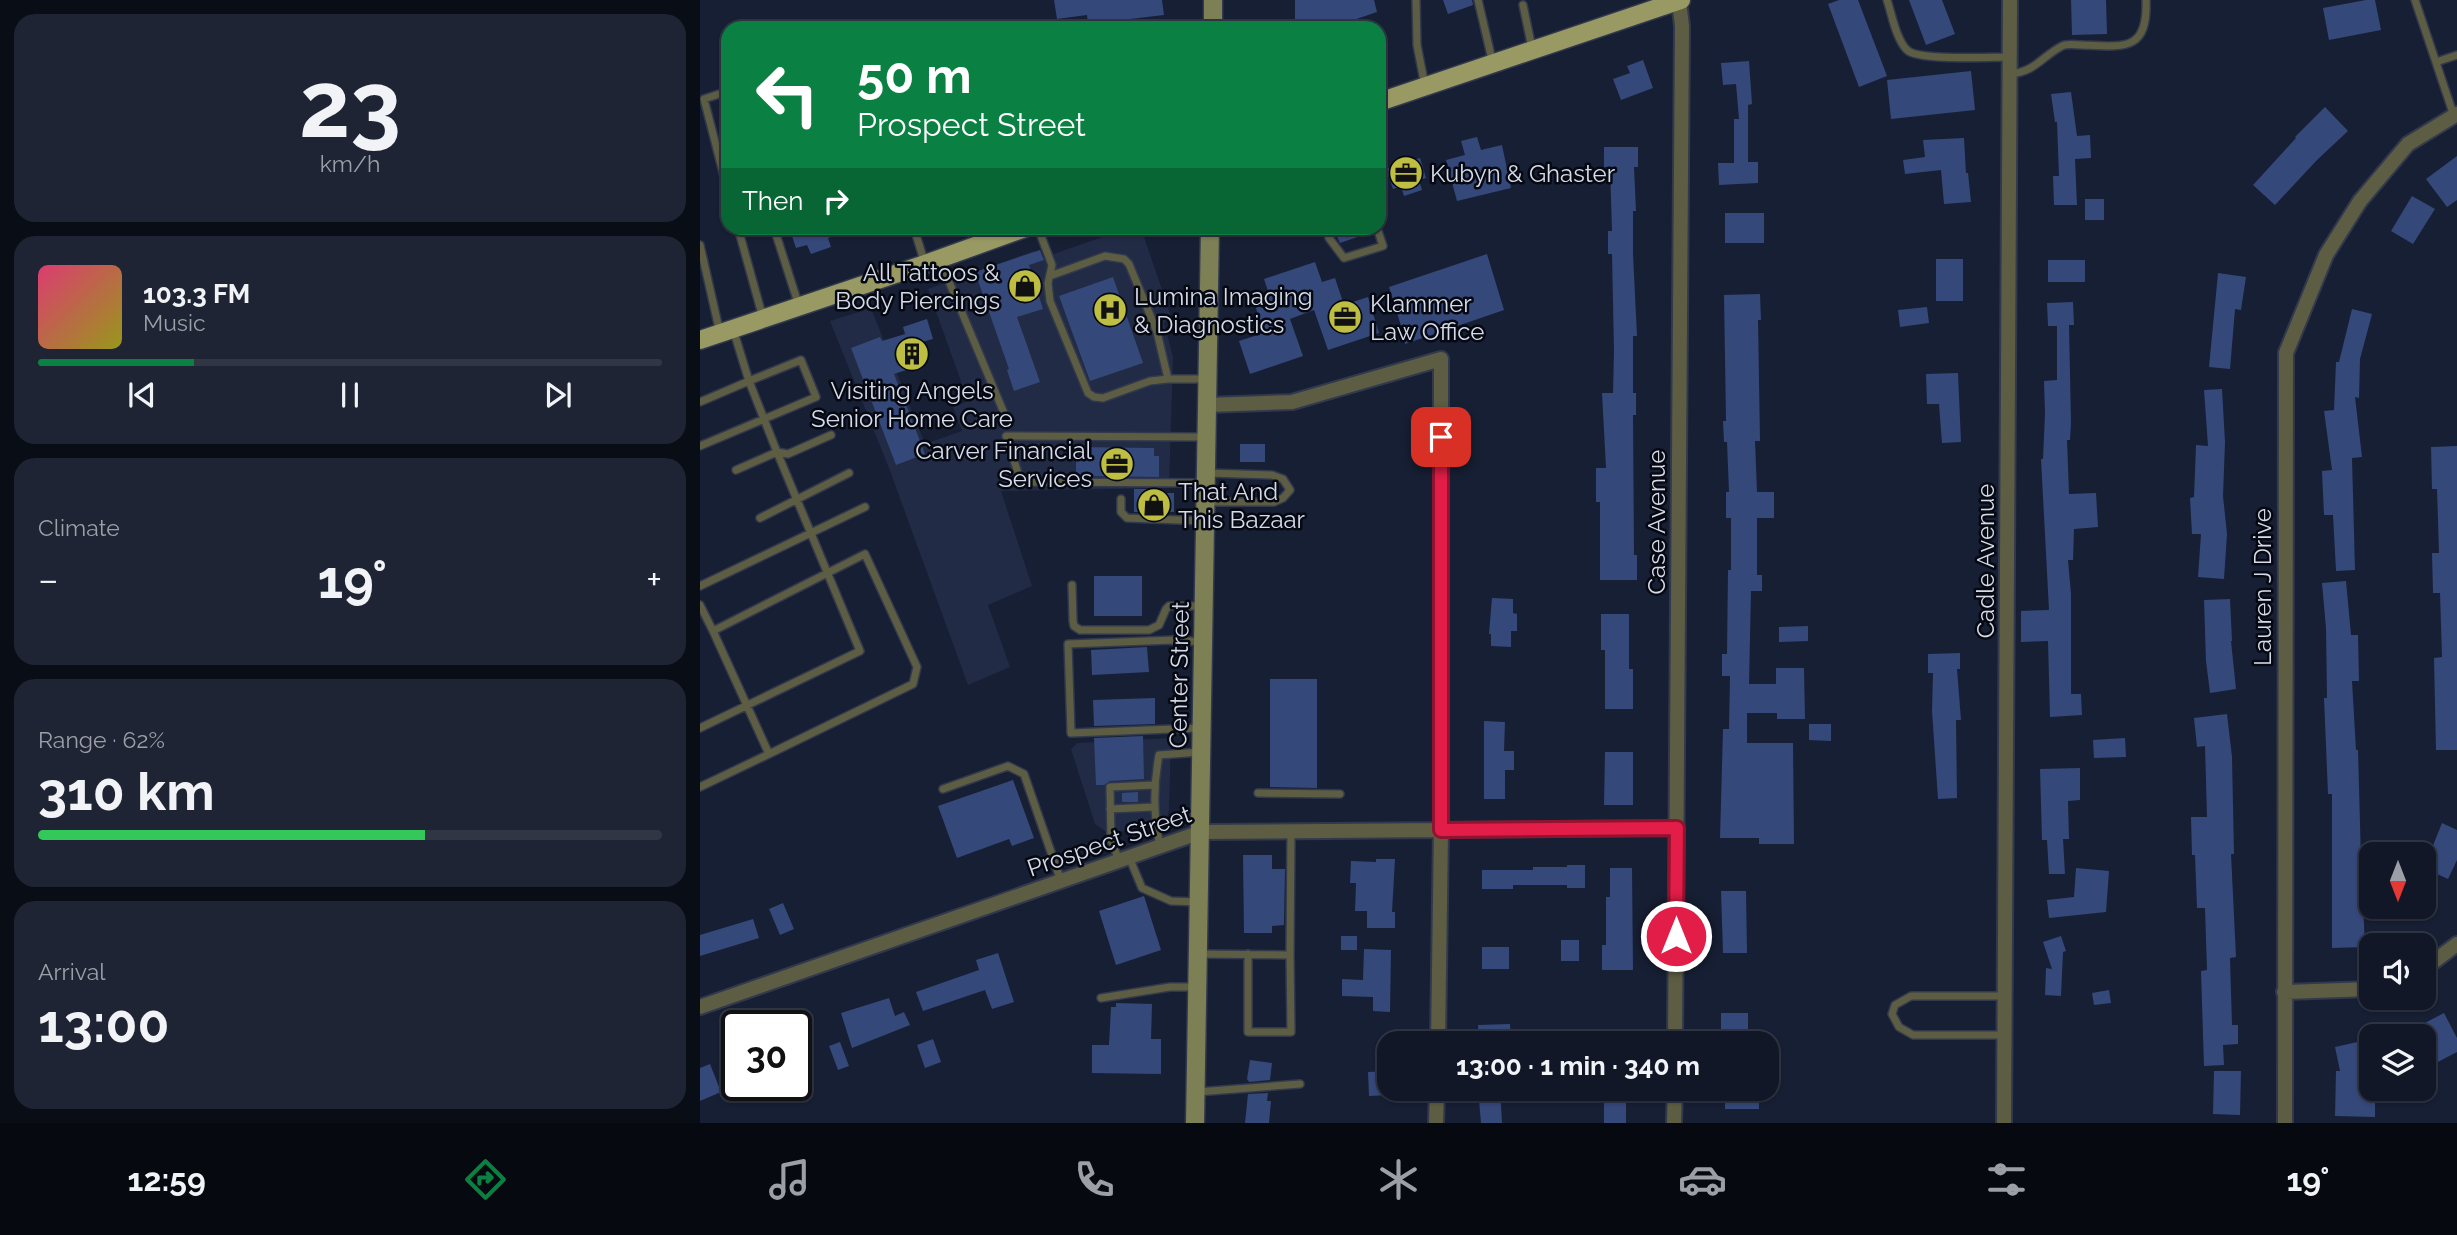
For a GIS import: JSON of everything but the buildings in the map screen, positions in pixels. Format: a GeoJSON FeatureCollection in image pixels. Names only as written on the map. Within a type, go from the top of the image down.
{"type":"FeatureCollection","features":[{"type":"Feature","properties":{"kind":"main road"},"geometry":{"type":"LineString","coordinates":[[1213,0],[1213,21]]}},
{"type":"Feature","properties":{"kind":"main road"},"geometry":{"type":"LineString","coordinates":[[1386,100],[1635,12],[1680,0]]}},
{"type":"Feature","properties":{"kind":"main road"},"geometry":{"type":"LineString","coordinates":[[700,340],[1006,235]]}},
{"type":"Feature","properties":{"kind":"main road","name":"Center Street"},"geometry":{"type":"LineString","coordinates":[[1195,1123],[1210,235]]}},
{"type":"Feature","properties":{"kind":"street","name":"Case Avenue"},"geometry":{"type":"LineString","coordinates":[[1675,1031],[1682,40],[1680,0]]}},
{"type":"Feature","properties":{"kind":"street","name":"Cadle Avenue"},"geometry":{"type":"LineString","coordinates":[[2004,1123],[2010,0]]}},
{"type":"Feature","properties":{"kind":"street","name":"Lauren J Drive"},"geometry":{"type":"LineString","coordinates":[[2285,1123],[2286,353],[2326,255],[2360,201],[2408,144],[2455,115]]}},
{"type":"Feature","properties":{"kind":"street"},"geometry":{"type":"LineString","coordinates":[[1207,405],[1292,402],[1441,359],[1441,830],[1437,1031]]}},
{"type":"Feature","properties":{"kind":"street","name":"Prospect Street"},"geometry":{"type":"LineString","coordinates":[[700,1007],[1200,832],[1677,828]]}},
{"type":"Feature","properties":{"kind":"street"},"geometry":{"type":"LineString","coordinates":[[2436,962],[2457,944]]}},
{"type":"Feature","properties":{"kind":"street"},"geometry":{"type":"LineString","coordinates":[[2284,992],[2359,989]]}},
{"type":"Feature","properties":{"kind":"street"},"geometry":{"type":"LineString","coordinates":[[1436,1123],[1437,1101]]}},
{"type":"Feature","properties":{"kind":"street"},"geometry":{"type":"LineString","coordinates":[[1674,1123],[1675,1101]]}},
{"type":"Feature","properties":{"kind":"lane"},"geometry":{"type":"LineString","coordinates":[[1416,0],[1417,45],[1425,86]]}},
{"type":"Feature","properties":{"kind":"lane"},"geometry":{"type":"LineString","coordinates":[[1478,0],[1493,64]]}},
{"type":"Feature","properties":{"kind":"lane"},"geometry":{"type":"LineString","coordinates":[[1887,0],[1900,40],[1908,52],[1923,57],[2010,57]]}},
{"type":"Feature","properties":{"kind":"lane"},"geometry":{"type":"LineString","coordinates":[[2010,74],[2032,69],[2064,45],[2110,47],[2131,44],[2143,34],[2147,16],[2146,0]]}},
{"type":"Feature","properties":{"kind":"lane"},"geometry":{"type":"LineString","coordinates":[[2415,0],[2455,115]]}},
{"type":"Feature","properties":{"kind":"lane"},"geometry":{"type":"LineString","coordinates":[[1522,5],[1532,50]]}},
{"type":"Feature","properties":{"kind":"lane"},"geometry":{"type":"LineString","coordinates":[[2436,62],[2457,55]]}},
{"type":"Feature","properties":{"kind":"lane"},"geometry":{"type":"LineString","coordinates":[[721,93],[704,99],[721,165]]}},
{"type":"Feature","properties":{"kind":"lane"},"geometry":{"type":"LineString","coordinates":[[740,235],[763,319]]}},
{"type":"Feature","properties":{"kind":"lane"},"geometry":{"type":"LineString","coordinates":[[776,235],[799,307]]}},
{"type":"Feature","properties":{"kind":"lane"},"geometry":{"type":"LineString","coordinates":[[918,235],[1004,413]]}},
{"type":"Feature","properties":{"kind":"lane"},"geometry":{"type":"LineString","coordinates":[[1041,235],[1052,265],[1048,290],[1050,301],[1088,393],[1103,398],[1141,383],[1168,379],[1208,379]]}},
{"type":"Feature","properties":{"kind":"lane"},"geometry":{"type":"LineString","coordinates":[[1328,235],[1344,258],[1383,246],[1379,235]]}},
{"type":"Feature","properties":{"kind":"lane"},"geometry":{"type":"LineString","coordinates":[[700,245],[727,331],[860,651],[700,728]]}},
{"type":"Feature","properties":{"kind":"lane"},"geometry":{"type":"LineString","coordinates":[[1049,276],[1105,256],[1124,258],[1129,264],[1157,332],[1168,379]]}},
{"type":"Feature","properties":{"kind":"lane"},"geometry":{"type":"LineString","coordinates":[[700,402],[801,360],[816,397],[700,446]]}},
{"type":"Feature","properties":{"kind":"lane"},"geometry":{"type":"LineString","coordinates":[[736,470],[777,452],[788,454],[831,435]]}},
{"type":"Feature","properties":{"kind":"lane"},"geometry":{"type":"LineString","coordinates":[[1206,502],[1274,502],[1283,498],[1290,490],[1283,479],[1272,475],[1021,482],[1006,436],[1207,437]]}},
{"type":"Feature","properties":{"kind":"lane"},"geometry":{"type":"LineString","coordinates":[[760,518],[849,473]]}},
{"type":"Feature","properties":{"kind":"lane"},"geometry":{"type":"LineString","coordinates":[[1121,499],[1122,515],[1127,518],[1206,522]]}},
{"type":"Feature","properties":{"kind":"lane"},"geometry":{"type":"LineString","coordinates":[[700,586],[865,507]]}},
{"type":"Feature","properties":{"kind":"lane"},"geometry":{"type":"LineString","coordinates":[[700,787],[913,684],[917,667],[865,554],[713,631]]}},
{"type":"Feature","properties":{"kind":"lane"},"geometry":{"type":"LineString","coordinates":[[1072,585],[1073,621],[1074,626],[1080,630],[1149,630],[1159,625],[1169,606],[1204,606]]}},
{"type":"Feature","properties":{"kind":"lane"},"geometry":{"type":"LineString","coordinates":[[700,605],[769,754]]}},
{"type":"Feature","properties":{"kind":"lane"},"geometry":{"type":"LineString","coordinates":[[1203,642],[1174,640],[1069,644],[1071,733],[1203,728]]}},
{"type":"Feature","properties":{"kind":"lane"},"geometry":{"type":"LineString","coordinates":[[1160,846],[1154,807],[1154,785],[1159,755],[1202,752]]}},
{"type":"Feature","properties":{"kind":"lane"},"geometry":{"type":"LineString","coordinates":[[943,789],[1008,766],[1024,774],[1061,881]]}},
{"type":"Feature","properties":{"kind":"lane"},"geometry":{"type":"LineString","coordinates":[[1154,785],[1110,787],[1111,840],[1142,888],[1171,901],[1199,902]]}},
{"type":"Feature","properties":{"kind":"lane"},"geometry":{"type":"LineString","coordinates":[[1258,793],[1340,794]]}},
{"type":"Feature","properties":{"kind":"lane"},"geometry":{"type":"LineString","coordinates":[[1110,809],[1154,807]]}},
{"type":"Feature","properties":{"kind":"lane"},"geometry":{"type":"LineString","coordinates":[[1248,954],[1248,1032],[1291,1032],[1291,831]]}},
{"type":"Feature","properties":{"kind":"lane"},"geometry":{"type":"LineString","coordinates":[[1198,954],[1290,955]]}},
{"type":"Feature","properties":{"kind":"lane"},"geometry":{"type":"LineString","coordinates":[[1101,998],[1170,987],[1198,987]]}},
{"type":"Feature","properties":{"kind":"lane"},"geometry":{"type":"LineString","coordinates":[[2004,1035],[1913,1035],[1899,1027],[1892,1014],[1895,1005],[1911,996],[2005,996]]}},
{"type":"Feature","properties":{"kind":"lane"},"geometry":{"type":"LineString","coordinates":[[1196,1093],[1300,1084]]}},
{"type":"Feature","properties":{"kind":"shaded area"},"geometry":{"type":"Polygon","coordinates":[[[1108,235],[1143,235],[1171,316],[1164,323],[1173,357],[1169,488],[1001,491],[1032,586],[988,605],[1010,667],[968,685],[889,468],[830,321],[871,308],[925,444],[962,431],[953,407],[968,401],[928,289],[1034,251],[1042,258],[1108,235]]]}},
{"type":"Feature","properties":{"kind":"shaded area"},"geometry":{"type":"Polygon","coordinates":[[[1171,738],[1167,817],[1111,835],[1095,824],[1071,749],[1077,743],[1171,738]]]}},
{"type":"Feature","properties":{"kind":"place","name":"Kubyn & Ghaster"},"geometry":{"type":"Point","coordinates":[1406,173]}},
{"type":"Feature","properties":{"kind":"place","name":"All Tattoos & Body Piercings"},"geometry":{"type":"Point","coordinates":[1025,286]}},
{"type":"Feature","properties":{"kind":"place","name":"Lumina Imaging & Diagnostics"},"geometry":{"type":"Point","coordinates":[1110,310]}},
{"type":"Feature","properties":{"kind":"place","name":"Klammer Law Office"},"geometry":{"type":"Point","coordinates":[1345,317]}},
{"type":"Feature","properties":{"kind":"place","name":"Visiting Angels Senior Home Care"},"geometry":{"type":"Point","coordinates":[912,354]}},
{"type":"Feature","properties":{"kind":"place","name":"Carver Financial Services"},"geometry":{"type":"Point","coordinates":[1117,464]}},
{"type":"Feature","properties":{"kind":"place","name":"That And This Bazaar"},"geometry":{"type":"Point","coordinates":[1154,505]}},
{"type":"Feature","properties":{"kind":"route"},"geometry":{"type":"LineString","coordinates":[[1441,437],[1441,830],[1677,828],[1676,936]]}}]}
